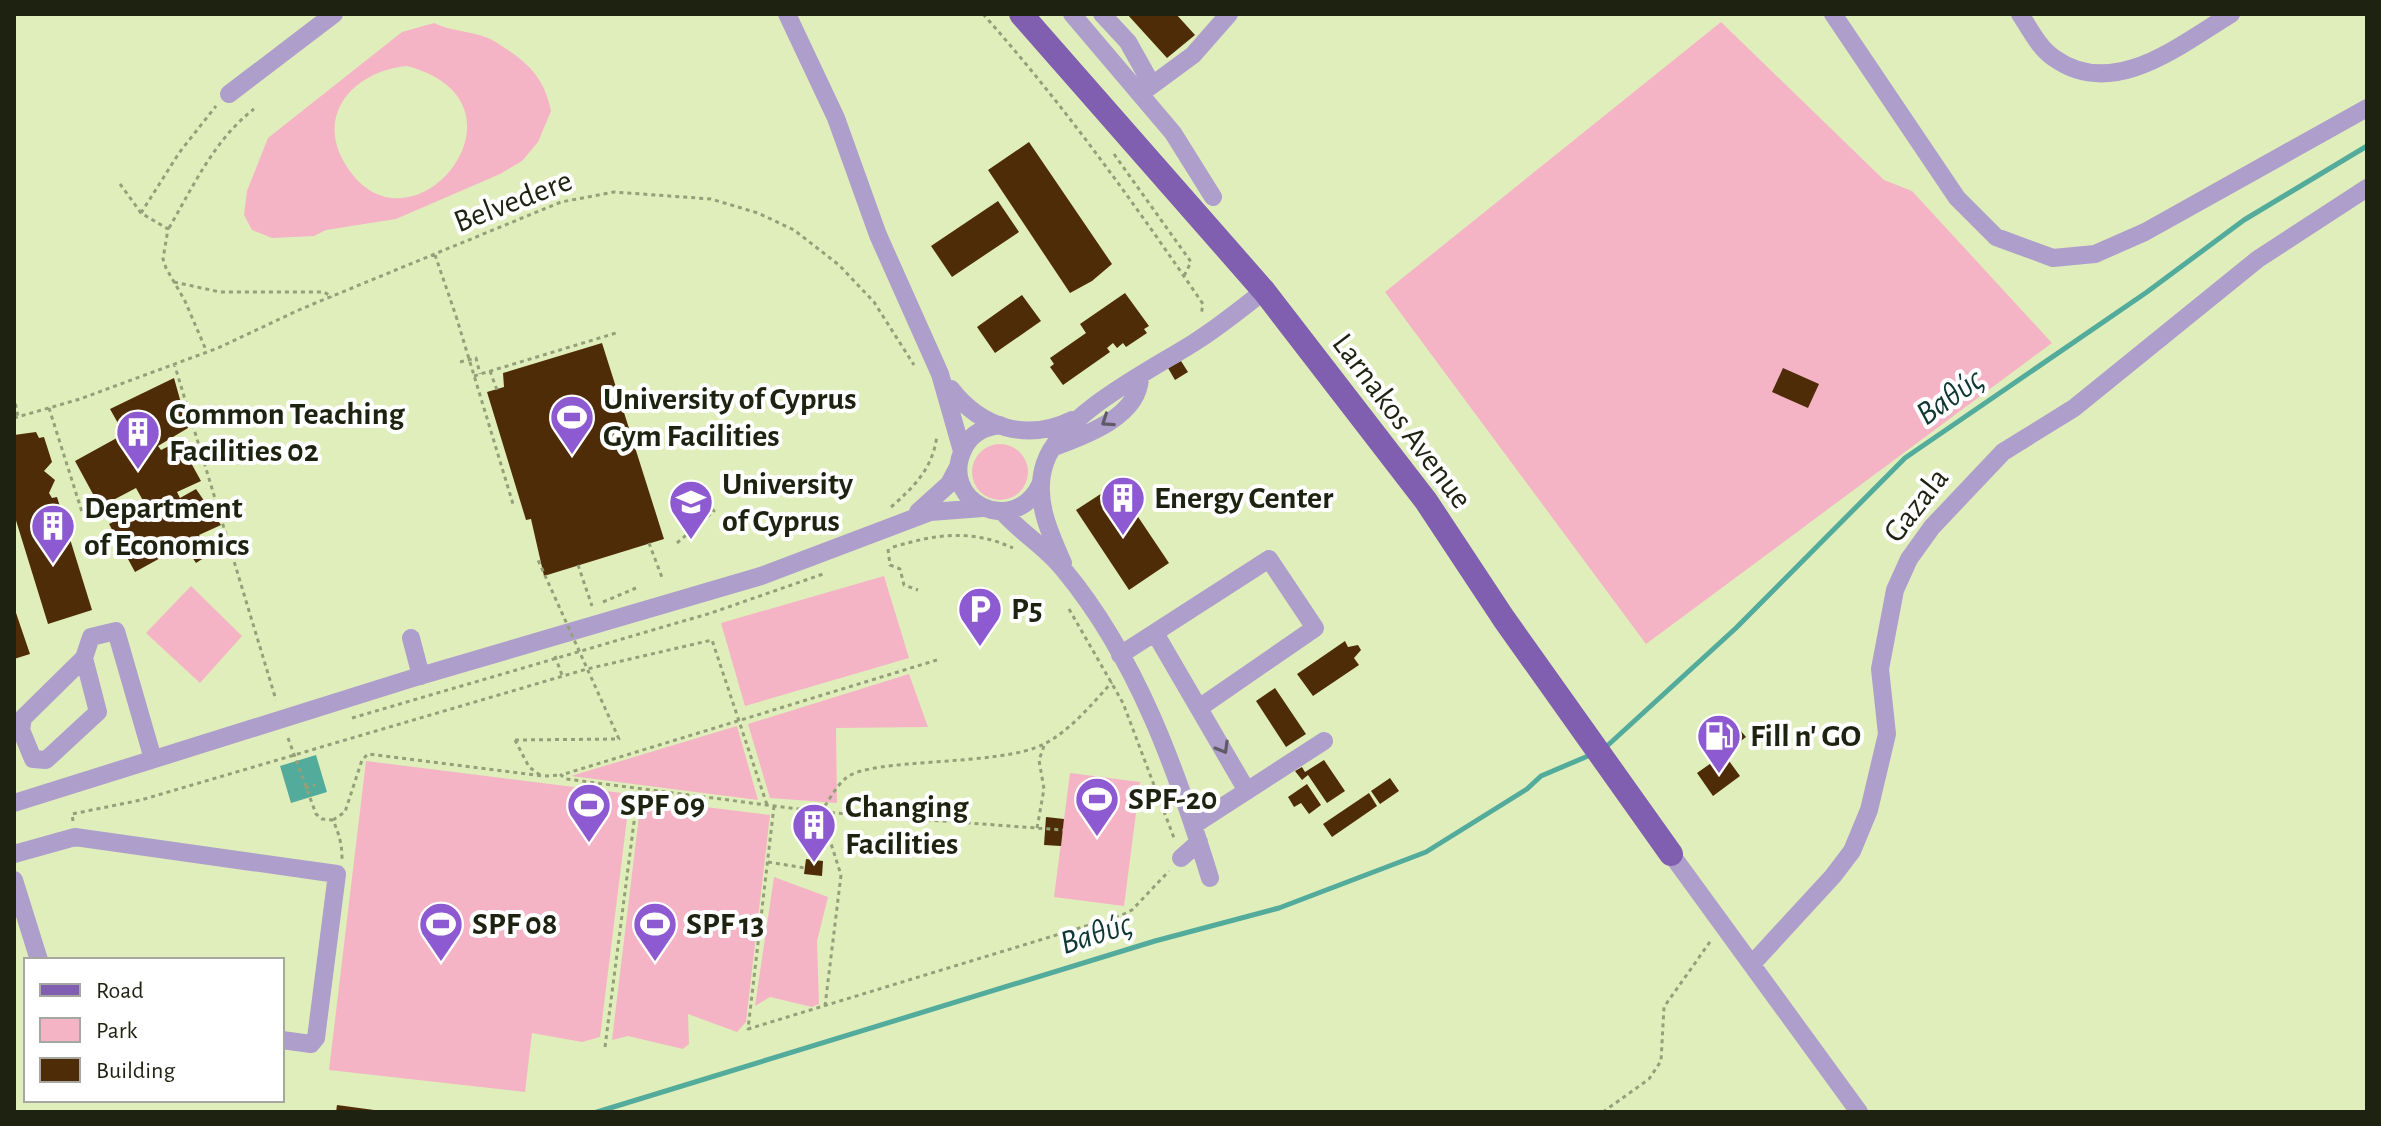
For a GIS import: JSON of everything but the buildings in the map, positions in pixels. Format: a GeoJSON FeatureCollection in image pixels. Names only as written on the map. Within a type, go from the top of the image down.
{"type":"FeatureCollection","features":[{"type":"Feature","properties":{"kind":"main road","name":"Larnakos Avenue"},"geometry":{"type":"LineString","coordinates":[[1021,14],[1264,291],[1426,501],[1504,619],[1671,854]]}},
{"type":"Feature","properties":{"kind":"street"},"geometry":{"type":"LineString","coordinates":[[229,94],[334,14]]}},
{"type":"Feature","properties":{"kind":"street"},"geometry":{"type":"LineString","coordinates":[[787,14],[836,118],[878,235],[940,374],[960,459],[964,491],[1054,558],[1072,579],[1120,655],[1162,741],[1210,878]]}},
{"type":"Feature","properties":{"kind":"street"},"geometry":{"type":"LineString","coordinates":[[1072,14],[1146,89]]}},
{"type":"Feature","properties":{"kind":"street"},"geometry":{"type":"LineString","coordinates":[[1102,14],[1128,42],[1146,89],[1213,197]]}},
{"type":"Feature","properties":{"kind":"street"},"geometry":{"type":"LineString","coordinates":[[1146,89],[1193,55],[1229,14]]}},
{"type":"Feature","properties":{"kind":"street"},"geometry":{"type":"LineString","coordinates":[[1833,14],[1957,198],[1996,237],[2053,258],[2095,254],[2145,232],[2367,108]]}},
{"type":"Feature","properties":{"kind":"street"},"geometry":{"type":"LineString","coordinates":[[2020,14],[2037,41],[2055,59],[2101,74],[2131,71],[2231,14]]}},
{"type":"Feature","properties":{"kind":"street","name":"Gazala"},"geometry":{"type":"LineString","coordinates":[[1753,963],[1852,851],[1869,810],[1887,734],[1880,669],[1895,590],[1909,559],[1932,527],[2003,452],[2074,408],[2172,333],[2258,259],[2367,188]]}},
{"type":"Feature","properties":{"kind":"street"},"geometry":{"type":"LineString","coordinates":[[892,521],[930,512],[992,510],[1027,502],[1054,447],[1067,430],[1092,409],[1198,340],[1264,291]]}},
{"type":"Feature","properties":{"kind":"street"},"geometry":{"type":"LineString","coordinates":[[940,374],[966,408],[984,422],[1039,432],[1092,409]]}},
{"type":"Feature","properties":{"kind":"street"},"geometry":{"type":"LineString","coordinates":[[1054,447],[1092,431],[1115,417],[1136,398],[1140,377]]}},
{"type":"Feature","properties":{"kind":"street"},"geometry":{"type":"LineString","coordinates":[[14,803],[421,676],[746,581],[932,502],[949,484],[977,432],[1007,426],[1036,443],[1043,474],[1044,514],[1072,579]]}},
{"type":"Feature","properties":{"kind":"street"},"geometry":{"type":"LineString","coordinates":[[1120,655],[1269,559],[1315,628],[1199,708]]}},
{"type":"Feature","properties":{"kind":"street"},"geometry":{"type":"LineString","coordinates":[[84,658],[98,712],[46,760],[37,762],[21,730],[21,721],[84,658],[91,637],[116,631],[153,759]]}},
{"type":"Feature","properties":{"kind":"street"},"geometry":{"type":"LineString","coordinates":[[1155,633],[1247,791]]}},
{"type":"Feature","properties":{"kind":"street"},"geometry":{"type":"LineString","coordinates":[[411,638],[421,676]]}},
{"type":"Feature","properties":{"kind":"street"},"geometry":{"type":"LineString","coordinates":[[1181,858],[1196,834],[1247,791],[1324,741]]}},
{"type":"Feature","properties":{"kind":"street"},"geometry":{"type":"LineString","coordinates":[[14,854],[75,837],[337,874],[316,1038],[311,1044],[284,1040]]}},
{"type":"Feature","properties":{"kind":"street","name":"Larnakos Avenue"},"geometry":{"type":"LineString","coordinates":[[1671,854],[1723,924]]}},
{"type":"Feature","properties":{"kind":"street"},"geometry":{"type":"LineString","coordinates":[[14,880],[38,958]]}},
{"type":"Feature","properties":{"kind":"street"},"geometry":{"type":"LineString","coordinates":[[1723,924],[1859,1112]]}},
{"type":"Feature","properties":{"kind":"path"},"geometry":{"type":"LineString","coordinates":[[983,14],[1081,133],[1203,304],[1201,315],[1191,324]]}},
{"type":"Feature","properties":{"kind":"path"},"geometry":{"type":"LineString","coordinates":[[141,213],[204,118],[229,94]]}},
{"type":"Feature","properties":{"kind":"path"},"geometry":{"type":"LineString","coordinates":[[206,350],[163,259],[168,229],[210,156],[232,126],[254,109]]}},
{"type":"Feature","properties":{"kind":"path"},"geometry":{"type":"LineString","coordinates":[[1113,153],[1191,262],[1184,276]]}},
{"type":"Feature","properties":{"kind":"path"},"geometry":{"type":"LineString","coordinates":[[120,184],[141,213],[168,229]]}},
{"type":"Feature","properties":{"kind":"path","name":"Belvedere"},"geometry":{"type":"LineString","coordinates":[[16,418],[206,350],[561,202],[588,194],[651,193],[711,199],[780,223],[839,265],[874,302],[921,375]]}},
{"type":"Feature","properties":{"kind":"path"},"geometry":{"type":"LineString","coordinates":[[435,255],[477,375],[513,504]]}},
{"type":"Feature","properties":{"kind":"path"},"geometry":{"type":"LineString","coordinates":[[174,282],[220,292],[324,292],[333,298]]}},
{"type":"Feature","properties":{"kind":"path"},"geometry":{"type":"LineString","coordinates":[[477,375],[616,333]]}},
{"type":"Feature","properties":{"kind":"path"},"geometry":{"type":"LineString","coordinates":[[460,362],[476,358],[477,375]]}},
{"type":"Feature","properties":{"kind":"path"},"geometry":{"type":"LineString","coordinates":[[174,362],[281,719]]}},
{"type":"Feature","properties":{"kind":"path"},"geometry":{"type":"LineString","coordinates":[[490,371],[497,390]]}},
{"type":"Feature","properties":{"kind":"path"},"geometry":{"type":"LineString","coordinates":[[14,396],[16,418]]}},
{"type":"Feature","properties":{"kind":"path"},"geometry":{"type":"LineString","coordinates":[[49,408],[82,512]]}},
{"type":"Feature","properties":{"kind":"path"},"geometry":{"type":"LineString","coordinates":[[892,521],[891,506],[919,482],[931,463],[938,426]]}},
{"type":"Feature","properties":{"kind":"path"},"geometry":{"type":"LineString","coordinates":[[677,543],[714,511],[705,502]]}},
{"type":"Feature","properties":{"kind":"path"},"geometry":{"type":"LineString","coordinates":[[875,552],[925,537],[958,533],[988,538],[1019,551]]}},
{"type":"Feature","properties":{"kind":"path"},"geometry":{"type":"LineString","coordinates":[[649,543],[663,580]]}},
{"type":"Feature","properties":{"kind":"path"},"geometry":{"type":"LineString","coordinates":[[888,549],[890,565],[900,569],[904,585],[918,590]]}},
{"type":"Feature","properties":{"kind":"path"},"geometry":{"type":"LineString","coordinates":[[538,560],[619,739],[515,740],[529,767],[543,776]]}},
{"type":"Feature","properties":{"kind":"path"},"geometry":{"type":"LineString","coordinates":[[578,565],[593,606]]}},
{"type":"Feature","properties":{"kind":"path"},"geometry":{"type":"LineString","coordinates":[[340,722],[711,613],[833,569]]}},
{"type":"Feature","properties":{"kind":"path"},"geometry":{"type":"LineString","coordinates":[[581,610],[636,588]]}},
{"type":"Feature","properties":{"kind":"path"},"geometry":{"type":"LineString","coordinates":[[774,806],[748,1029],[1132,910],[1181,858],[1137,734],[1112,682],[1063,600]]}},
{"type":"Feature","properties":{"kind":"path"},"geometry":{"type":"LineString","coordinates":[[555,618],[568,614]]}},
{"type":"Feature","properties":{"kind":"path"},"geometry":{"type":"LineString","coordinates":[[75,837],[72,814],[141,800],[587,669],[712,640],[767,805]]}},
{"type":"Feature","properties":{"kind":"path"},"geometry":{"type":"LineString","coordinates":[[301,734],[288,738],[292,755],[316,814],[322,819],[333,820],[345,812],[362,760],[368,754],[543,776],[561,775],[937,660]]}},
{"type":"Feature","properties":{"kind":"path"},"geometry":{"type":"LineString","coordinates":[[821,812],[847,776],[868,768],[973,761],[1044,744],[1084,712],[1112,682]]}},
{"type":"Feature","properties":{"kind":"path"},"geometry":{"type":"LineString","coordinates":[[1037,828],[1044,789],[1039,760],[1044,744]]}},
{"type":"Feature","properties":{"kind":"path"},"geometry":{"type":"LineString","coordinates":[[561,775],[566,779],[638,791],[821,812],[1063,830]]}},
{"type":"Feature","properties":{"kind":"path"},"geometry":{"type":"LineString","coordinates":[[305,788],[315,785]]}},
{"type":"Feature","properties":{"kind":"path"},"geometry":{"type":"LineString","coordinates":[[605,1047],[638,791]]}},
{"type":"Feature","properties":{"kind":"path"},"geometry":{"type":"LineString","coordinates":[[821,812],[841,875],[825,1006]]}},
{"type":"Feature","properties":{"kind":"path"},"geometry":{"type":"LineString","coordinates":[[333,820],[343,844],[337,874]]}},
{"type":"Feature","properties":{"kind":"path"},"geometry":{"type":"LineString","coordinates":[[768,862],[805,868]]}},
{"type":"Feature","properties":{"kind":"path"},"geometry":{"type":"LineString","coordinates":[[1603,1112],[1649,1079],[1661,1061],[1664,1007],[1723,924]]}},
{"type":"Feature","properties":{"kind":"green space"},"geometry":{"type":"Polygon","coordinates":[[[1721,22],[1884,180],[1912,191],[2052,343],[1646,644],[1385,292],[1721,22]]]}},
{"type":"Feature","properties":{"kind":"green space"},"geometry":{"type":"Polygon","coordinates":[[[434,23],[487,38],[524,62],[544,88],[551,111],[538,142],[522,161],[500,174],[396,219],[326,230],[314,236],[272,238],[252,230],[244,215],[247,191],[268,138],[402,32],[434,23]],[[407,66],[372,76],[346,96],[338,110],[336,143],[344,162],[371,191],[400,198],[429,189],[452,169],[465,141],[465,112],[447,85],[407,66]]]}},
{"type":"Feature","properties":{"kind":"green space"},"geometry":{"type":"Polygon","coordinates":[[[1000,444],[1020,452],[1028,472],[1020,492],[1000,500],[980,492],[972,472],[980,452],[1000,444]]]}},
{"type":"Feature","properties":{"kind":"green space"},"geometry":{"type":"Polygon","coordinates":[[[884,576],[909,658],[745,706],[721,623],[884,576]]]}},
{"type":"Feature","properties":{"kind":"green space"},"geometry":{"type":"Polygon","coordinates":[[[191,586],[242,636],[200,683],[146,633],[191,586]]]}},
{"type":"Feature","properties":{"kind":"green space"},"geometry":{"type":"Polygon","coordinates":[[[909,674],[928,727],[836,728],[837,803],[770,798],[748,724],[909,674]]]}},
{"type":"Feature","properties":{"kind":"green space"},"geometry":{"type":"Polygon","coordinates":[[[737,726],[758,800],[571,776],[737,726]]]}},
{"type":"Feature","properties":{"kind":"green space","name":"SPF 08"},"geometry":{"type":"Polygon","coordinates":[[[366,761],[630,794],[600,1037],[582,1042],[532,1033],[525,1092],[329,1070],[366,761]]]}},
{"type":"Feature","properties":{"kind":"green space","name":"SPF-20"},"geometry":{"type":"Polygon","coordinates":[[[1070,773],[1140,782],[1124,906],[1054,897],[1070,773]]]}},
{"type":"Feature","properties":{"kind":"green space"},"geometry":{"type":"Polygon","coordinates":[[[641,799],[770,815],[746,1022],[737,1032],[688,1014],[689,1044],[683,1049],[628,1036],[612,1040],[641,799]]]}},
{"type":"Feature","properties":{"kind":"green space"},"geometry":{"type":"Polygon","coordinates":[[[774,877],[828,897],[817,941],[819,1004],[812,1007],[770,997],[755,1006],[774,877]]]}},
{"type":"Feature","properties":{"kind":"water"},"geometry":{"type":"Polygon","coordinates":[[[316,755],[327,792],[291,803],[280,766],[316,755]]]}},
{"type":"Feature","properties":{"kind":"waterway","name":"Βαθύς"},"geometry":{"type":"LineString","coordinates":[[1607,746],[1736,628],[1905,458],[2147,292],[2244,220],[2367,146]]}},
{"type":"Feature","properties":{"kind":"waterway","name":"Βαθύς"},"geometry":{"type":"LineString","coordinates":[[597,1112],[1155,941],[1279,908],[1426,852],[1527,789],[1541,776],[1588,756]]}},
{"type":"Feature","properties":{"kind":"place","name":"University of Cyprus Gym Facilities"},"geometry":{"type":"Point","coordinates":[572,456]}},
{"type":"Feature","properties":{"kind":"place","name":"Common Teaching Facilities 02"},"geometry":{"type":"Point","coordinates":[138,471]}},
{"type":"Feature","properties":{"kind":"place","name":"Energy Center"},"geometry":{"type":"Point","coordinates":[1123,537]}},
{"type":"Feature","properties":{"kind":"place","name":"University of Cyprus"},"geometry":{"type":"Point","coordinates":[691,541]}},
{"type":"Feature","properties":{"kind":"place","name":"Department of Economics"},"geometry":{"type":"Point","coordinates":[53,565]}},
{"type":"Feature","properties":{"kind":"place","name":"P5"},"geometry":{"type":"Point","coordinates":[980,648]}},
{"type":"Feature","properties":{"kind":"place","name":"Fill n' GO"},"geometry":{"type":"Point","coordinates":[1719,775]}},
{"type":"Feature","properties":{"kind":"place","name":"SPF-20"},"geometry":{"type":"Point","coordinates":[1097,838]}},
{"type":"Feature","properties":{"kind":"place","name":"SPF 09"},"geometry":{"type":"Point","coordinates":[589,844]}},
{"type":"Feature","properties":{"kind":"place","name":"Changing Facilities"},"geometry":{"type":"Point","coordinates":[814,864]}},
{"type":"Feature","properties":{"kind":"place","name":"SPF 08"},"geometry":{"type":"Point","coordinates":[441,963]}},
{"type":"Feature","properties":{"kind":"place","name":"SPF 13"},"geometry":{"type":"Point","coordinates":[655,963]}}]}
